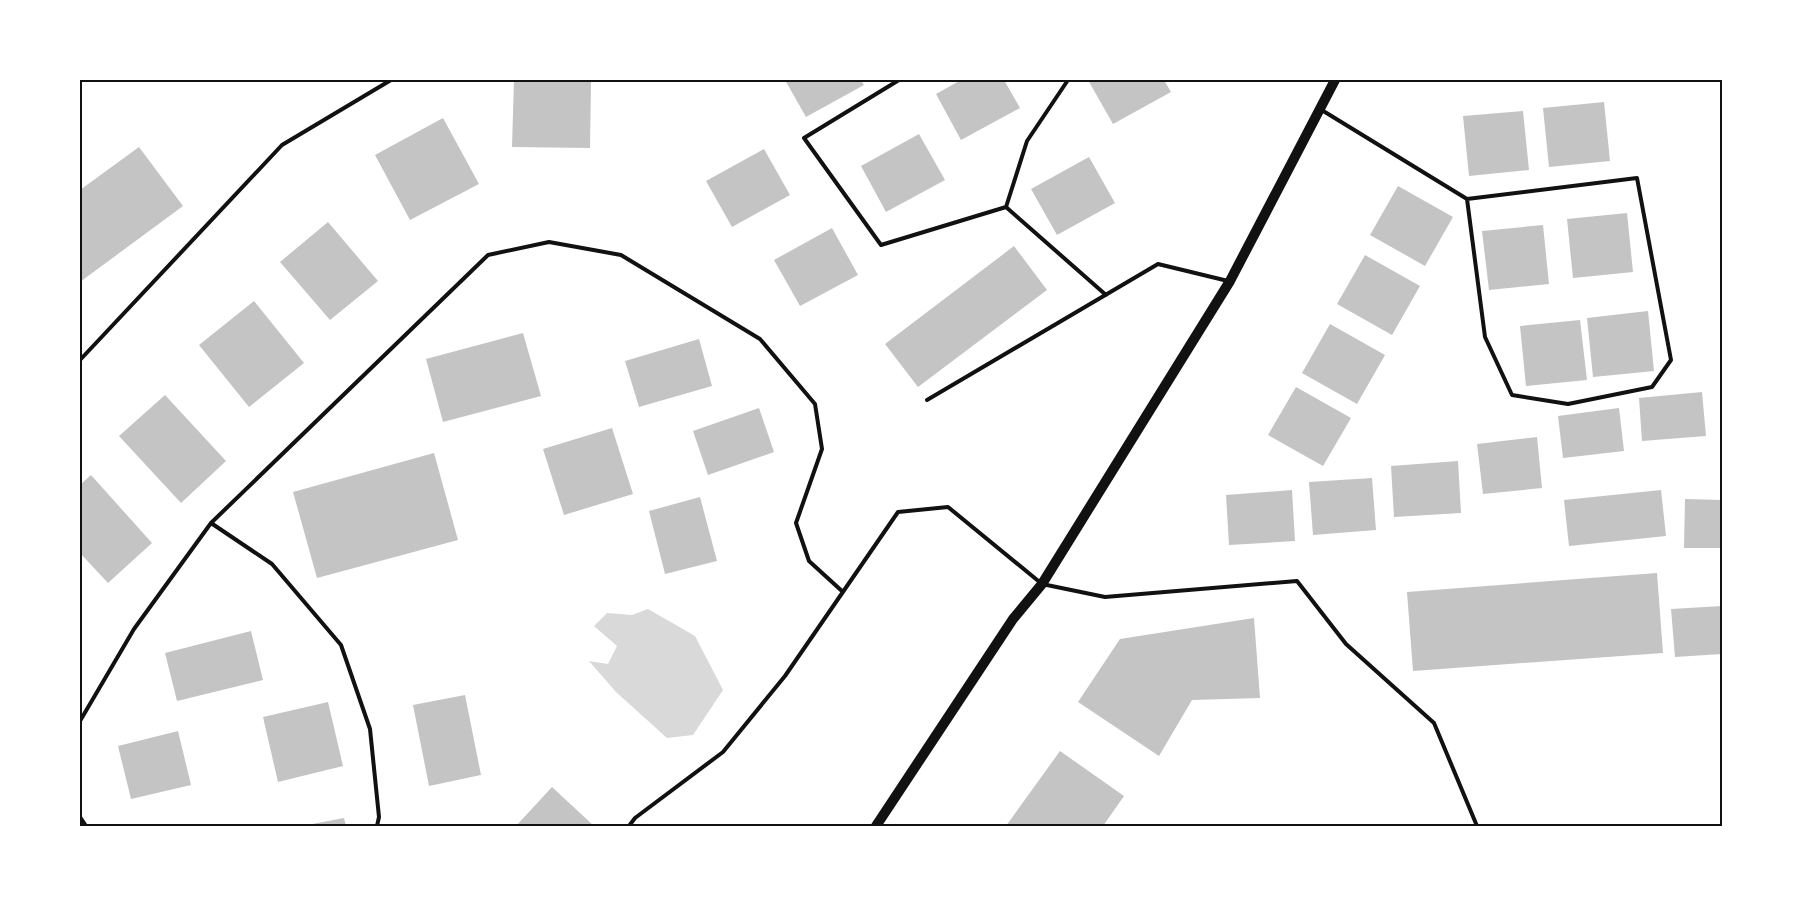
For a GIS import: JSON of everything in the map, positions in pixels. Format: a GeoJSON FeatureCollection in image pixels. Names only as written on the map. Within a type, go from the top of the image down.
{"type":"FeatureCollection","features":[{"type":"Feature","properties":{"kind":"main road"},"geometry":{"type":"LineString","coordinates":[[876,826],[1013,619],[1042,584],[1230,281],[1335,80]]}},
{"type":"Feature","properties":{"kind":"lane"},"geometry":{"type":"LineString","coordinates":[[80,360],[282,145],[391,80]]}},
{"type":"Feature","properties":{"kind":"lane"},"geometry":{"type":"LineString","coordinates":[[899,80],[804,138],[881,245],[1006,207]]}},
{"type":"Feature","properties":{"kind":"lane"},"geometry":{"type":"LineString","coordinates":[[1006,207],[1027,141],[1068,80]]}},
{"type":"Feature","properties":{"kind":"lane"},"geometry":{"type":"LineString","coordinates":[[1320,109],[1466,199],[1637,178],[1672,360],[1652,387],[1568,404],[1512,394],[1485,337],[1466,199]]}},
{"type":"Feature","properties":{"kind":"lane"},"geometry":{"type":"LineString","coordinates":[[1006,207],[1106,295]]}},
{"type":"Feature","properties":{"kind":"lane"},"geometry":{"type":"LineString","coordinates":[[80,721],[134,629],[211,523],[488,255],[549,242],[620,255],[760,339],[815,404],[822,449],[796,523],[809,561],[843,592]]}},
{"type":"Feature","properties":{"kind":"lane"},"geometry":{"type":"LineString","coordinates":[[928,400],[1158,264],[1230,281]]}},
{"type":"Feature","properties":{"kind":"lane"},"geometry":{"type":"LineString","coordinates":[[629,826],[635,818],[723,752],[785,676],[898,512],[948,508],[1042,584],[1105,597],[1297,581],[1346,644],[1434,723],[1477,826]]}},
{"type":"Feature","properties":{"kind":"lane"},"geometry":{"type":"LineString","coordinates":[[211,523],[272,564],[341,645],[370,729],[380,817],[378,826]]}},
{"type":"Feature","properties":{"kind":"lane"},"geometry":{"type":"LineString","coordinates":[[80,817],[86,826]]}},
{"type":"Feature","properties":{"kind":"shaded area"},"geometry":{"type":"Polygon","coordinates":[[[648,609],[695,636],[723,690],[693,735],[667,738],[616,692],[589,661],[608,664],[617,646],[594,626],[607,613],[632,615],[648,609]]]}},
{"type":"Feature","properties":{"kind":"building"},"geometry":{"type":"Polygon","coordinates":[[[514,80],[591,81],[590,148],[512,147],[514,80]]]}},
{"type":"Feature","properties":{"kind":"building"},"geometry":{"type":"Polygon","coordinates":[[[785,80],[861,80],[864,85],[806,117],[785,80]]]}},
{"type":"Feature","properties":{"kind":"building"},"geometry":{"type":"Polygon","coordinates":[[[961,80],[1004,80],[1020,108],[961,140],[936,94],[961,80]]]}},
{"type":"Feature","properties":{"kind":"building"},"geometry":{"type":"Polygon","coordinates":[[[1088,80],[1164,80],[1171,92],[1113,124],[1088,80]]]}},
{"type":"Feature","properties":{"kind":"building"},"geometry":{"type":"Polygon","coordinates":[[[1604,102],[1610,161],[1549,167],[1543,108],[1604,102]]]}},
{"type":"Feature","properties":{"kind":"building"},"geometry":{"type":"Polygon","coordinates":[[[1523,111],[1529,170],[1469,176],[1463,116],[1523,111]]]}},
{"type":"Feature","properties":{"kind":"building"},"geometry":{"type":"Polygon","coordinates":[[[443,118],[479,184],[410,220],[375,155],[443,118]]]}},
{"type":"Feature","properties":{"kind":"building"},"geometry":{"type":"Polygon","coordinates":[[[919,134],[945,180],[886,212],[861,166],[919,134]]]}},
{"type":"Feature","properties":{"kind":"building"},"geometry":{"type":"Polygon","coordinates":[[[139,147],[183,206],[80,282],[80,190],[139,147]]]}},
{"type":"Feature","properties":{"kind":"building"},"geometry":{"type":"Polygon","coordinates":[[[764,149],[790,195],[732,227],[706,181],[764,149]]]}},
{"type":"Feature","properties":{"kind":"building"},"geometry":{"type":"Polygon","coordinates":[[[1089,157],[1115,203],[1057,235],[1031,189],[1089,157]]]}},
{"type":"Feature","properties":{"kind":"building"},"geometry":{"type":"Polygon","coordinates":[[[1398,186],[1453,217],[1425,266],[1370,235],[1398,186]]]}},
{"type":"Feature","properties":{"kind":"building"},"geometry":{"type":"Polygon","coordinates":[[[1627,213],[1633,272],[1573,278],[1567,219],[1627,213]]]}},
{"type":"Feature","properties":{"kind":"building"},"geometry":{"type":"Polygon","coordinates":[[[328,222],[378,281],[330,320],[280,262],[328,222]]]}},
{"type":"Feature","properties":{"kind":"building"},"geometry":{"type":"Polygon","coordinates":[[[1543,225],[1549,284],[1489,290],[1482,231],[1543,225]]]}},
{"type":"Feature","properties":{"kind":"building"},"geometry":{"type":"Polygon","coordinates":[[[832,228],[858,275],[800,306],[774,260],[832,228]]]}},
{"type":"Feature","properties":{"kind":"building"},"geometry":{"type":"Polygon","coordinates":[[[1014,246],[1047,290],[918,387],[885,344],[1014,246]]]}},
{"type":"Feature","properties":{"kind":"building"},"geometry":{"type":"Polygon","coordinates":[[[1365,255],[1420,286],[1392,335],[1337,304],[1365,255]]]}},
{"type":"Feature","properties":{"kind":"building"},"geometry":{"type":"Polygon","coordinates":[[[254,301],[304,363],[249,407],[199,345],[254,301]]]}},
{"type":"Feature","properties":{"kind":"building"},"geometry":{"type":"Polygon","coordinates":[[[1648,311],[1654,371],[1593,377],[1587,318],[1648,311]]]}},
{"type":"Feature","properties":{"kind":"building"},"geometry":{"type":"Polygon","coordinates":[[[1580,320],[1587,380],[1526,386],[1520,326],[1580,320]]]}},
{"type":"Feature","properties":{"kind":"building"},"geometry":{"type":"Polygon","coordinates":[[[1330,324],[1385,355],[1357,404],[1302,373],[1330,324]]]}},
{"type":"Feature","properties":{"kind":"building"},"geometry":{"type":"Polygon","coordinates":[[[523,333],[541,396],[443,422],[426,359],[523,333]]]}},
{"type":"Feature","properties":{"kind":"building"},"geometry":{"type":"Polygon","coordinates":[[[699,339],[712,386],[639,407],[625,361],[699,339]]]}},
{"type":"Feature","properties":{"kind":"building"},"geometry":{"type":"Polygon","coordinates":[[[1296,387],[1351,418],[1323,466],[1268,435],[1296,387]]]}},
{"type":"Feature","properties":{"kind":"building"},"geometry":{"type":"Polygon","coordinates":[[[1702,392],[1706,436],[1642,441],[1639,398],[1702,392]]]}},
{"type":"Feature","properties":{"kind":"building"},"geometry":{"type":"Polygon","coordinates":[[[165,395],[226,461],[181,503],[119,436],[165,395]]]}},
{"type":"Feature","properties":{"kind":"building"},"geometry":{"type":"Polygon","coordinates":[[[759,408],[774,452],[708,475],[693,431],[759,408]]]}},
{"type":"Feature","properties":{"kind":"building"},"geometry":{"type":"Polygon","coordinates":[[[1619,408],[1624,451],[1563,458],[1558,416],[1619,408]]]}},
{"type":"Feature","properties":{"kind":"building"},"geometry":{"type":"Polygon","coordinates":[[[612,428],[633,494],[564,515],[543,449],[612,428]]]}},
{"type":"Feature","properties":{"kind":"building"},"geometry":{"type":"Polygon","coordinates":[[[1537,437],[1542,488],[1483,494],[1477,444],[1537,437]]]}},
{"type":"Feature","properties":{"kind":"building"},"geometry":{"type":"Polygon","coordinates":[[[434,453],[458,540],[317,578],[293,492],[434,453]]]}},
{"type":"Feature","properties":{"kind":"building"},"geometry":{"type":"Polygon","coordinates":[[[1458,461],[1461,513],[1394,517],[1391,466],[1458,461]]]}},
{"type":"Feature","properties":{"kind":"building"},"geometry":{"type":"Polygon","coordinates":[[[91,475],[152,543],[108,583],[80,553],[80,485],[91,475]]]}},
{"type":"Feature","properties":{"kind":"building"},"geometry":{"type":"Polygon","coordinates":[[[1372,478],[1376,530],[1313,535],[1309,482],[1372,478]]]}},
{"type":"Feature","properties":{"kind":"building"},"geometry":{"type":"Polygon","coordinates":[[[1292,490],[1295,541],[1229,545],[1226,495],[1292,490]]]}},
{"type":"Feature","properties":{"kind":"building"},"geometry":{"type":"Polygon","coordinates":[[[1661,490],[1666,536],[1569,546],[1564,500],[1661,490]]]}},
{"type":"Feature","properties":{"kind":"building"},"geometry":{"type":"Polygon","coordinates":[[[700,497],[717,561],[665,574],[649,511],[700,497]]]}},
{"type":"Feature","properties":{"kind":"building"},"geometry":{"type":"Polygon","coordinates":[[[1685,499],[1722,500],[1722,548],[1684,548],[1685,499]]]}},
{"type":"Feature","properties":{"kind":"building"},"geometry":{"type":"Polygon","coordinates":[[[1657,573],[1663,653],[1413,671],[1407,592],[1657,573]]]}},
{"type":"Feature","properties":{"kind":"building"},"geometry":{"type":"Polygon","coordinates":[[[1722,606],[1722,654],[1675,657],[1671,609],[1722,606]]]}},
{"type":"Feature","properties":{"kind":"building"},"geometry":{"type":"Polygon","coordinates":[[[1254,618],[1260,698],[1192,700],[1159,756],[1078,702],[1120,639],[1254,618]]]}},
{"type":"Feature","properties":{"kind":"building"},"geometry":{"type":"Polygon","coordinates":[[[251,631],[263,680],[177,701],[165,653],[251,631]]]}},
{"type":"Feature","properties":{"kind":"building"},"geometry":{"type":"Polygon","coordinates":[[[465,695],[481,775],[429,786],[413,705],[465,695]]]}},
{"type":"Feature","properties":{"kind":"building"},"geometry":{"type":"Polygon","coordinates":[[[328,702],[343,766],[278,782],[263,717],[328,702]]]}},
{"type":"Feature","properties":{"kind":"building"},"geometry":{"type":"Polygon","coordinates":[[[178,731],[191,785],[131,799],[118,746],[178,731]]]}},
{"type":"Feature","properties":{"kind":"building"},"geometry":{"type":"Polygon","coordinates":[[[1060,751],[1124,796],[1103,826],[1006,826],[1060,751]]]}},
{"type":"Feature","properties":{"kind":"building"},"geometry":{"type":"Polygon","coordinates":[[[552,787],[594,826],[516,826],[552,787]]]}},
{"type":"Feature","properties":{"kind":"building"},"geometry":{"type":"Polygon","coordinates":[[[344,818],[346,826],[307,826],[307,825],[344,818]]]}}]}
